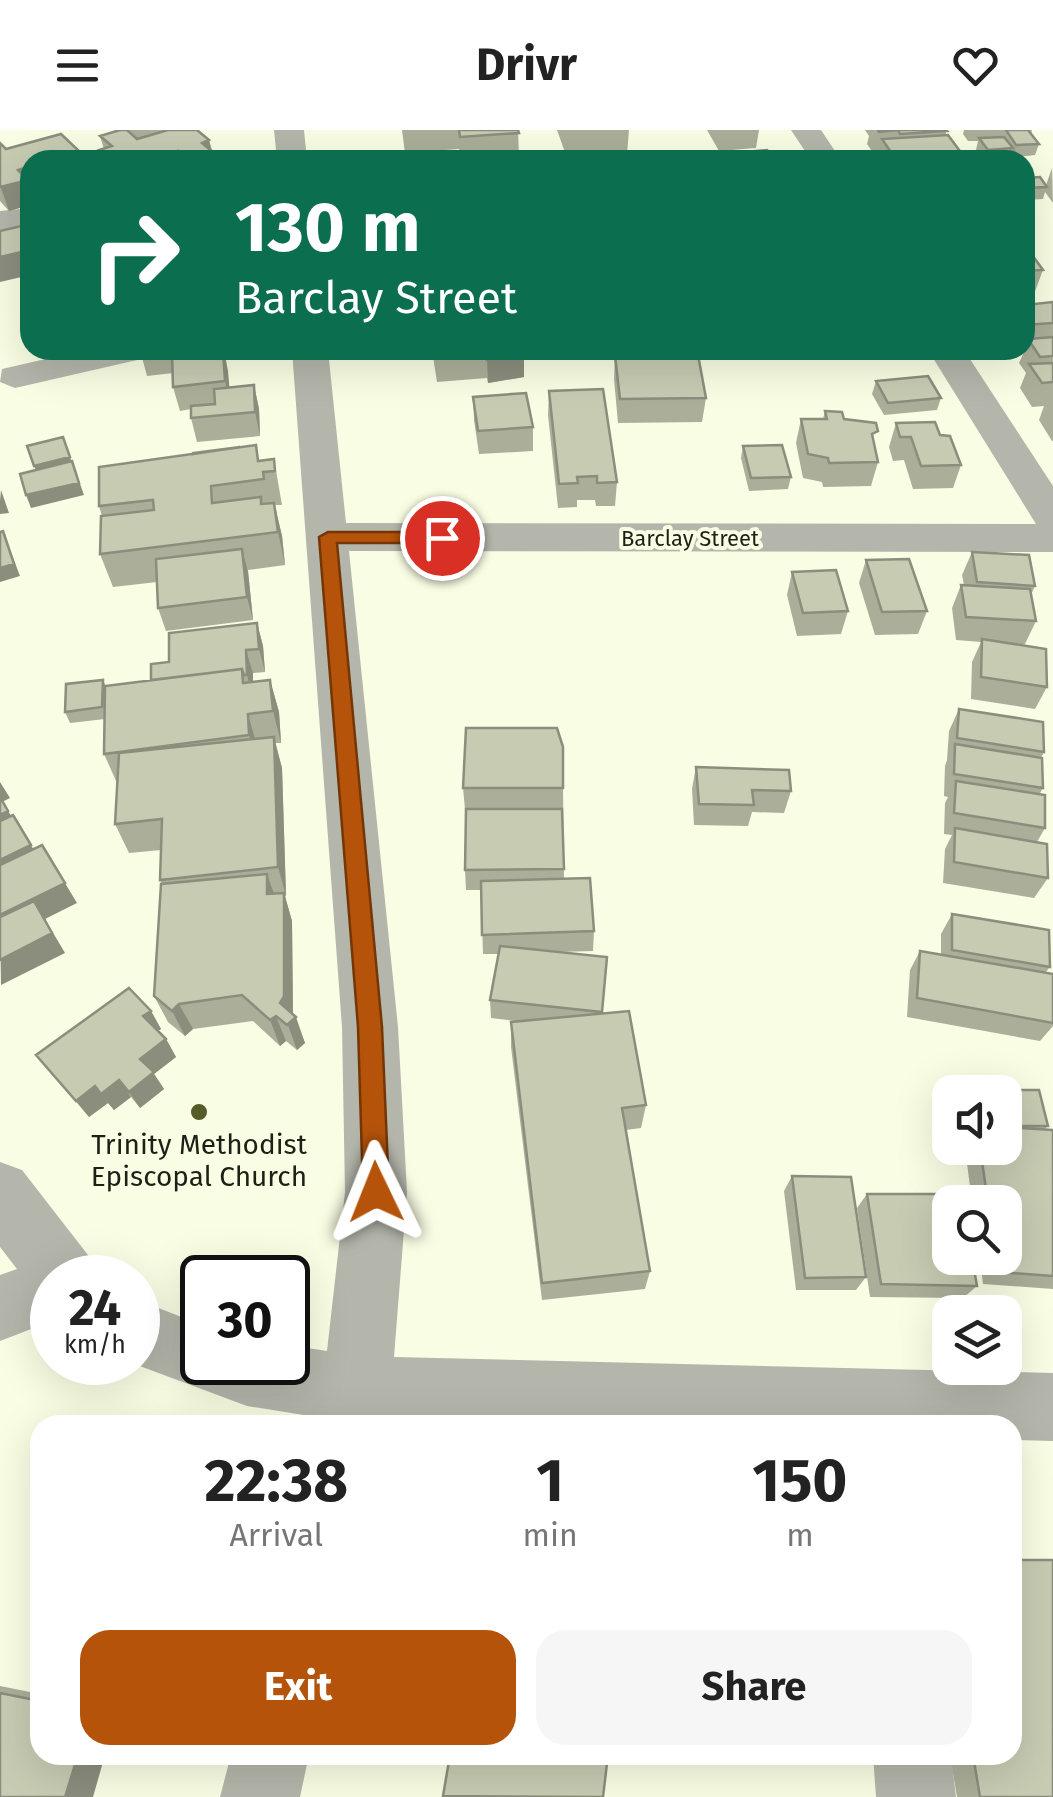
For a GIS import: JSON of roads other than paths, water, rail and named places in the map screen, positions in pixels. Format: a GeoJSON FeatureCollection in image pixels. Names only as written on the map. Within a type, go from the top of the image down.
{"type":"FeatureCollection","features":[{"type":"Feature","properties":{"kind":"street"},"geometry":{"type":"LineString","coordinates":[[15,377],[89,360]]}},
{"type":"Feature","properties":{"kind":"street"},"geometry":{"type":"LineString","coordinates":[[311,360],[370,1027],[376,1192],[353,1408]]}},
{"type":"Feature","properties":{"kind":"street"},"geometry":{"type":"LineString","coordinates":[[952,360],[1053,518]]}},
{"type":"Feature","properties":{"kind":"street","name":"Barclay Street"},"geometry":{"type":"LineString","coordinates":[[328,537],[1053,538]]}},
{"type":"Feature","properties":{"kind":"street"},"geometry":{"type":"LineString","coordinates":[[0,1191],[48,1255]]}},
{"type":"Feature","properties":{"kind":"street"},"geometry":{"type":"LineString","coordinates":[[0,1308],[30,1297]]}},
{"type":"Feature","properties":{"kind":"street"},"geometry":{"type":"LineString","coordinates":[[285,1385],[353,1408],[879,1414],[1053,1407]]}},
{"type":"Feature","properties":{"kind":"street"},"geometry":{"type":"LineString","coordinates":[[260,1797],[268,1765]]}},
{"type":"Feature","properties":{"kind":"street"},"geometry":{"type":"LineString","coordinates":[[913,1765],[916,1797]]}},
{"type":"Feature","properties":{"kind":"place","name":"Trinity Methodist Episcopal Church"},"geometry":{"type":"Point","coordinates":[199,1112]}}]}
